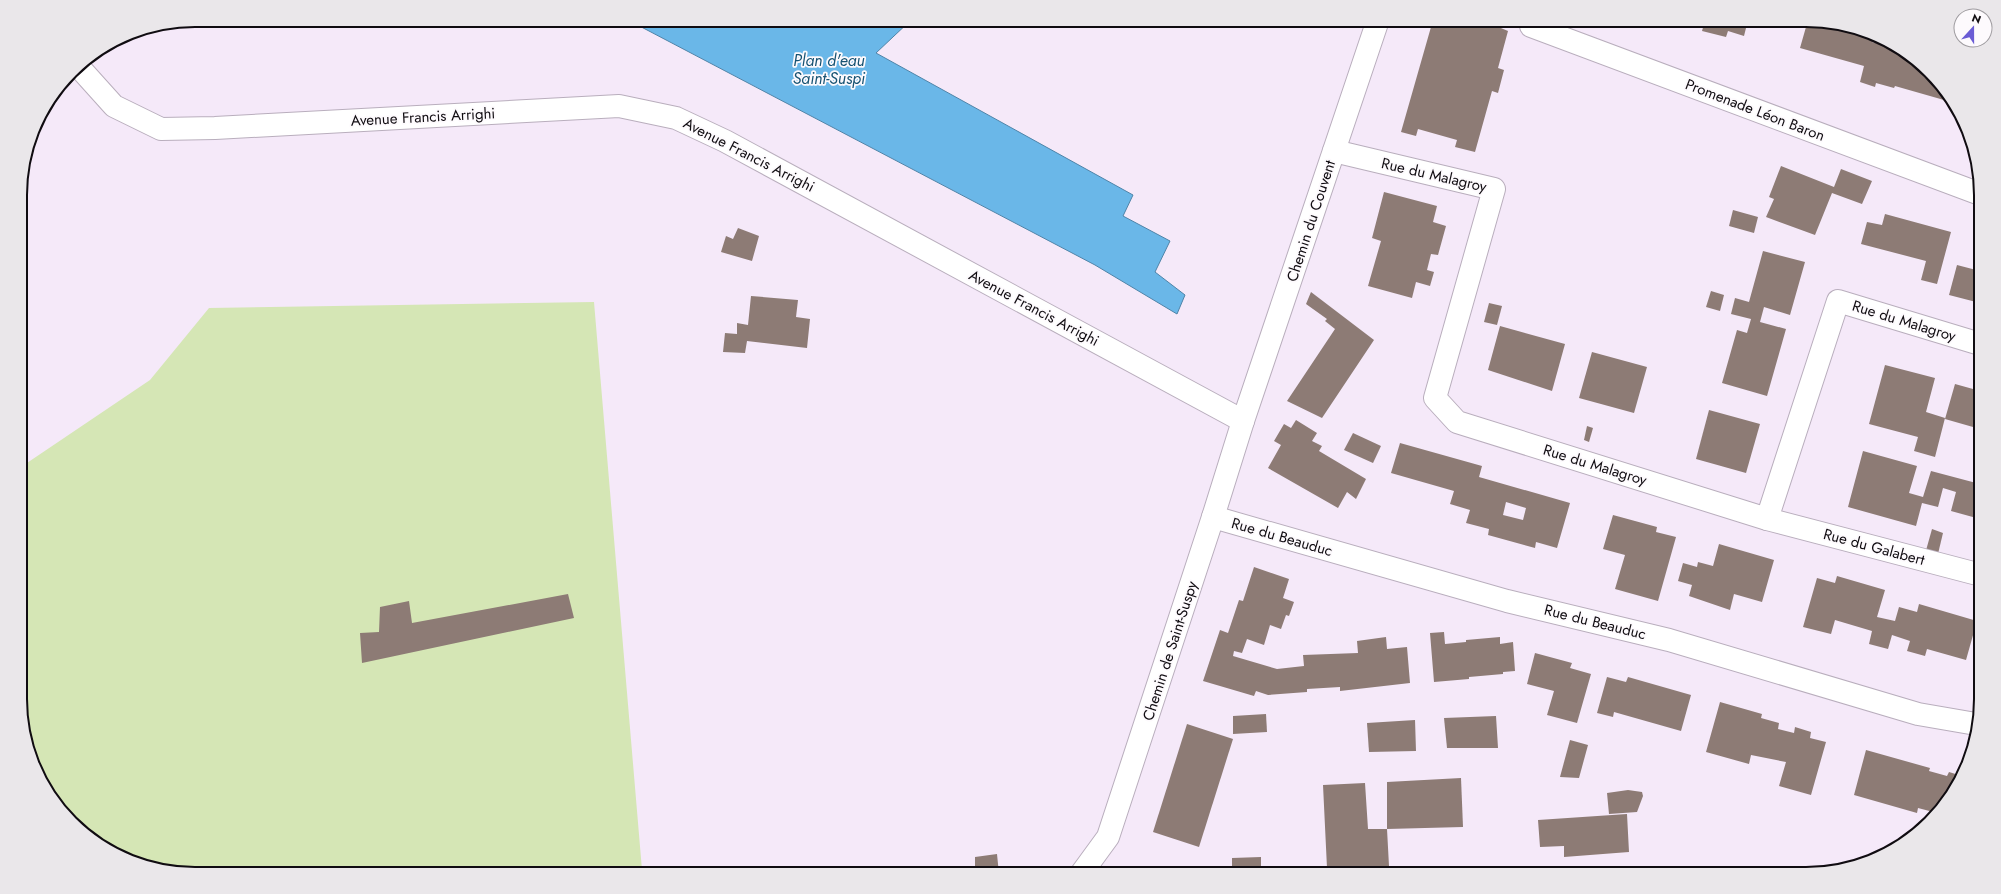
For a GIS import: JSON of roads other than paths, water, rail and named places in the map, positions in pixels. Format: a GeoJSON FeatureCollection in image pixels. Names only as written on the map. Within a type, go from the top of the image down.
{"type":"FeatureCollection","features":[{"type":"Feature","properties":{"kind":"street","name":"Chemin du Couvent"},"geometry":{"type":"LineString","coordinates":[[1243,421],[1376,27]]}},
{"type":"Feature","properties":{"kind":"street","name":"Promenade Léon Baron"},"geometry":{"type":"LineString","coordinates":[[1534,27],[1974,192]]}},
{"type":"Feature","properties":{"kind":"street","name":"Avenue Francis Arrighi"},"geometry":{"type":"LineString","coordinates":[[82,71],[114,106],[161,129],[215,128],[619,106],[676,118],[725,141],[1243,421]]}},
{"type":"Feature","properties":{"kind":"street","name":"Rue du Malagroy"},"geometry":{"type":"LineString","coordinates":[[1334,151],[1494,189],[1434,398],[1457,422],[1767,519],[1838,301],[1974,342]]}},
{"type":"Feature","properties":{"kind":"street","name":"Chemin de Saint-Suspy"},"geometry":{"type":"LineString","coordinates":[[1087,867],[1108,837],[1214,517],[1243,421]]}},
{"type":"Feature","properties":{"kind":"street","name":"Rue du Beauduc"},"geometry":{"type":"LineString","coordinates":[[1214,517],[1507,601],[1669,640],[1918,714],[1973,723]]}},
{"type":"Feature","properties":{"kind":"street","name":"Rue du Galabert"},"geometry":{"type":"LineString","coordinates":[[1767,519],[1974,573]]}},
{"type":"Feature","properties":{"kind":"water","name":"Plan d'eau Saint-Suspi"},"geometry":{"type":"Polygon","coordinates":[[[641,27],[904,27],[876,53],[1133,195],[1123,216],[1170,241],[1155,272],[1185,295],[1177,314],[1095,265],[641,27]]]}}]}
